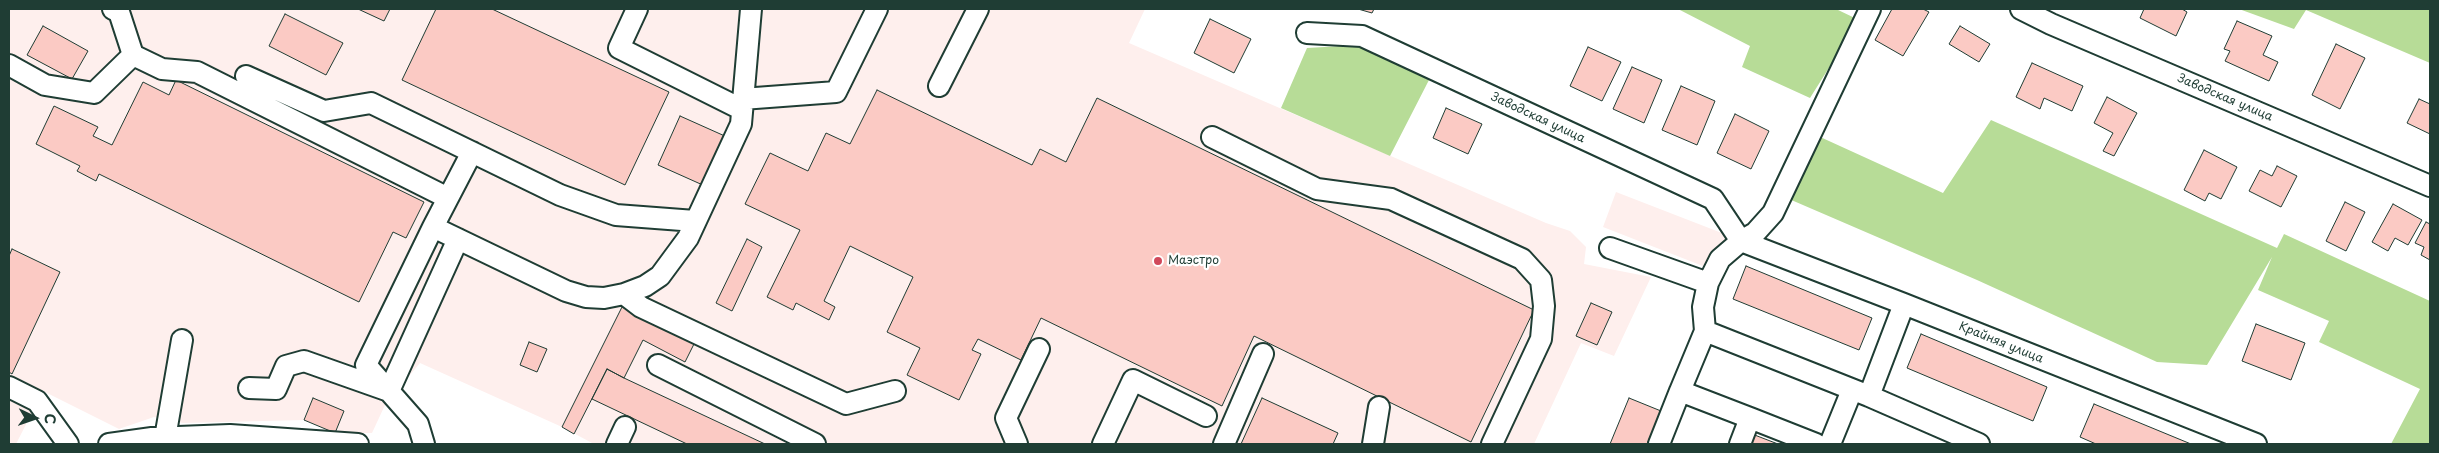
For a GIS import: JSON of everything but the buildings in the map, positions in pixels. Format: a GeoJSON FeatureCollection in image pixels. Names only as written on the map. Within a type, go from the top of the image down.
{"type":"FeatureCollection","features":[{"type":"Feature","properties":{"kind":"street"},"geometry":{"type":"LineString","coordinates":[[113,9],[119,12],[133,55],[162,69],[197,72],[448,198]]}},
{"type":"Feature","properties":{"kind":"street"},"geometry":{"type":"LineString","coordinates":[[637,9],[618,48],[741,104],[836,92],[877,9]]}},
{"type":"Feature","properties":{"kind":"street"},"geometry":{"type":"LineString","coordinates":[[433,227],[566,291],[586,297],[604,298],[624,294],[645,286],[660,276],[674,259],[695,221],[741,124],[741,104],[750,9]]}},
{"type":"Feature","properties":{"kind":"street"},"geometry":{"type":"LineString","coordinates":[[939,86],[978,9]]}},
{"type":"Feature","properties":{"kind":"street"},"geometry":{"type":"LineString","coordinates":[[1660,444],[1705,331],[1703,307],[1708,283],[1720,259],[1755,233],[1773,213],[1870,9]]}},
{"type":"Feature","properties":{"kind":"street","name":"Заводская улица"},"geometry":{"type":"LineString","coordinates":[[2021,9],[2051,24],[2430,186]]}},
{"type":"Feature","properties":{"kind":"street","name":"Заводская улица"},"geometry":{"type":"LineString","coordinates":[[1308,33],[1362,36],[1713,199],[1743,242]]}},
{"type":"Feature","properties":{"kind":"street"},"geometry":{"type":"LineString","coordinates":[[9,66],[45,85],[94,93],[133,55]]}},
{"type":"Feature","properties":{"kind":"street"},"geometry":{"type":"LineString","coordinates":[[246,76],[324,111],[371,103],[560,195],[616,215],[695,221]]}},
{"type":"Feature","properties":{"kind":"street"},"geometry":{"type":"LineString","coordinates":[[1212,137],[1317,189],[1391,199],[1522,259],[1541,280],[1544,306],[1541,338],[1492,444]]}},
{"type":"Feature","properties":{"kind":"street"},"geometry":{"type":"LineString","coordinates":[[424,444],[418,424],[366,366],[433,227],[472,152]]}},
{"type":"Feature","properties":{"kind":"street"},"geometry":{"type":"LineString","coordinates":[[389,391],[458,239]]}},
{"type":"Feature","properties":{"kind":"street","name":"Крайняя улица"},"geometry":{"type":"LineString","coordinates":[[1743,242],[2256,444]]}},
{"type":"Feature","properties":{"kind":"street"},"geometry":{"type":"LineString","coordinates":[[1610,248],[1708,283]]}},
{"type":"Feature","properties":{"kind":"street"},"geometry":{"type":"LineString","coordinates":[[624,294],[641,307],[846,404],[895,391]]}},
{"type":"Feature","properties":{"kind":"street"},"geometry":{"type":"LineString","coordinates":[[1830,444],[1860,393],[1904,304]]}},
{"type":"Feature","properties":{"kind":"street"},"geometry":{"type":"LineString","coordinates":[[1705,331],[1860,393],[1972,443]]}},
{"type":"Feature","properties":{"kind":"street"},"geometry":{"type":"LineString","coordinates":[[165,438],[182,340]]}},
{"type":"Feature","properties":{"kind":"street"},"geometry":{"type":"LineString","coordinates":[[1017,444],[1006,418],[1039,349]]}},
{"type":"Feature","properties":{"kind":"street"},"geometry":{"type":"LineString","coordinates":[[1224,444],[1263,354]]}},
{"type":"Feature","properties":{"kind":"street"},"geometry":{"type":"LineString","coordinates":[[249,388],[276,389],[286,366],[304,362],[389,391]]}},
{"type":"Feature","properties":{"kind":"street"},"geometry":{"type":"LineString","coordinates":[[658,365],[815,444]]}},
{"type":"Feature","properties":{"kind":"street"},"geometry":{"type":"LineString","coordinates":[[1103,444],[1133,380],[1206,416]]}},
{"type":"Feature","properties":{"kind":"street"},"geometry":{"type":"LineString","coordinates":[[9,387],[37,401],[68,444]]}},
{"type":"Feature","properties":{"kind":"street"},"geometry":{"type":"LineString","coordinates":[[1680,391],[1816,444]]}},
{"type":"Feature","properties":{"kind":"street"},"geometry":{"type":"LineString","coordinates":[[1372,444],[1379,407]]}},
{"type":"Feature","properties":{"kind":"street"},"geometry":{"type":"LineString","coordinates":[[1740,444],[1750,418]]}},
{"type":"Feature","properties":{"kind":"street"},"geometry":{"type":"LineString","coordinates":[[109,444],[165,438],[230,435],[358,444]]}},
{"type":"Feature","properties":{"kind":"shaded area"},"geometry":{"type":"Polygon","coordinates":[[[9,9],[1145,9],[1129,43],[1546,223],[1570,231],[1586,247],[1584,264],[1651,277],[1614,356],[1581,343],[1534,444],[594,444],[562,427],[420,363],[385,405],[372,433],[335,433],[304,420],[183,423],[154,417],[119,429],[43,391],[16,444],[9,444],[9,9]]]}},
{"type":"Feature","properties":{"kind":"shaded area"},"geometry":{"type":"Polygon","coordinates":[[[1616,192],[1727,235],[1721,253],[1708,268],[1603,227],[1616,192]]]}},
{"type":"Feature","properties":{"kind":"green space"},"geometry":{"type":"Polygon","coordinates":[[[1678,9],[1836,9],[1859,20],[1810,98],[1742,67],[1750,46],[1678,9]]]}},
{"type":"Feature","properties":{"kind":"green space"},"geometry":{"type":"Polygon","coordinates":[[[2239,9],[2430,9],[2430,63],[2306,10],[2294,29],[2239,9]]]}},
{"type":"Feature","properties":{"kind":"green space"},"geometry":{"type":"Polygon","coordinates":[[[1359,45],[1429,80],[1390,156],[1281,108],[1307,48],[1359,45]]]}},
{"type":"Feature","properties":{"kind":"green space"},"geometry":{"type":"Polygon","coordinates":[[[1991,120],[2277,248],[2284,234],[2430,301],[2430,444],[2391,444],[2420,389],[2319,342],[2329,321],[2258,290],[2272,257],[2207,365],[2157,362],[1977,280],[1789,199],[1818,136],[1943,193],[1991,120]]]}},
{"type":"Feature","properties":{"kind":"place","name":"Маэстро"},"geometry":{"type":"Point","coordinates":[1158,261]}}]}
